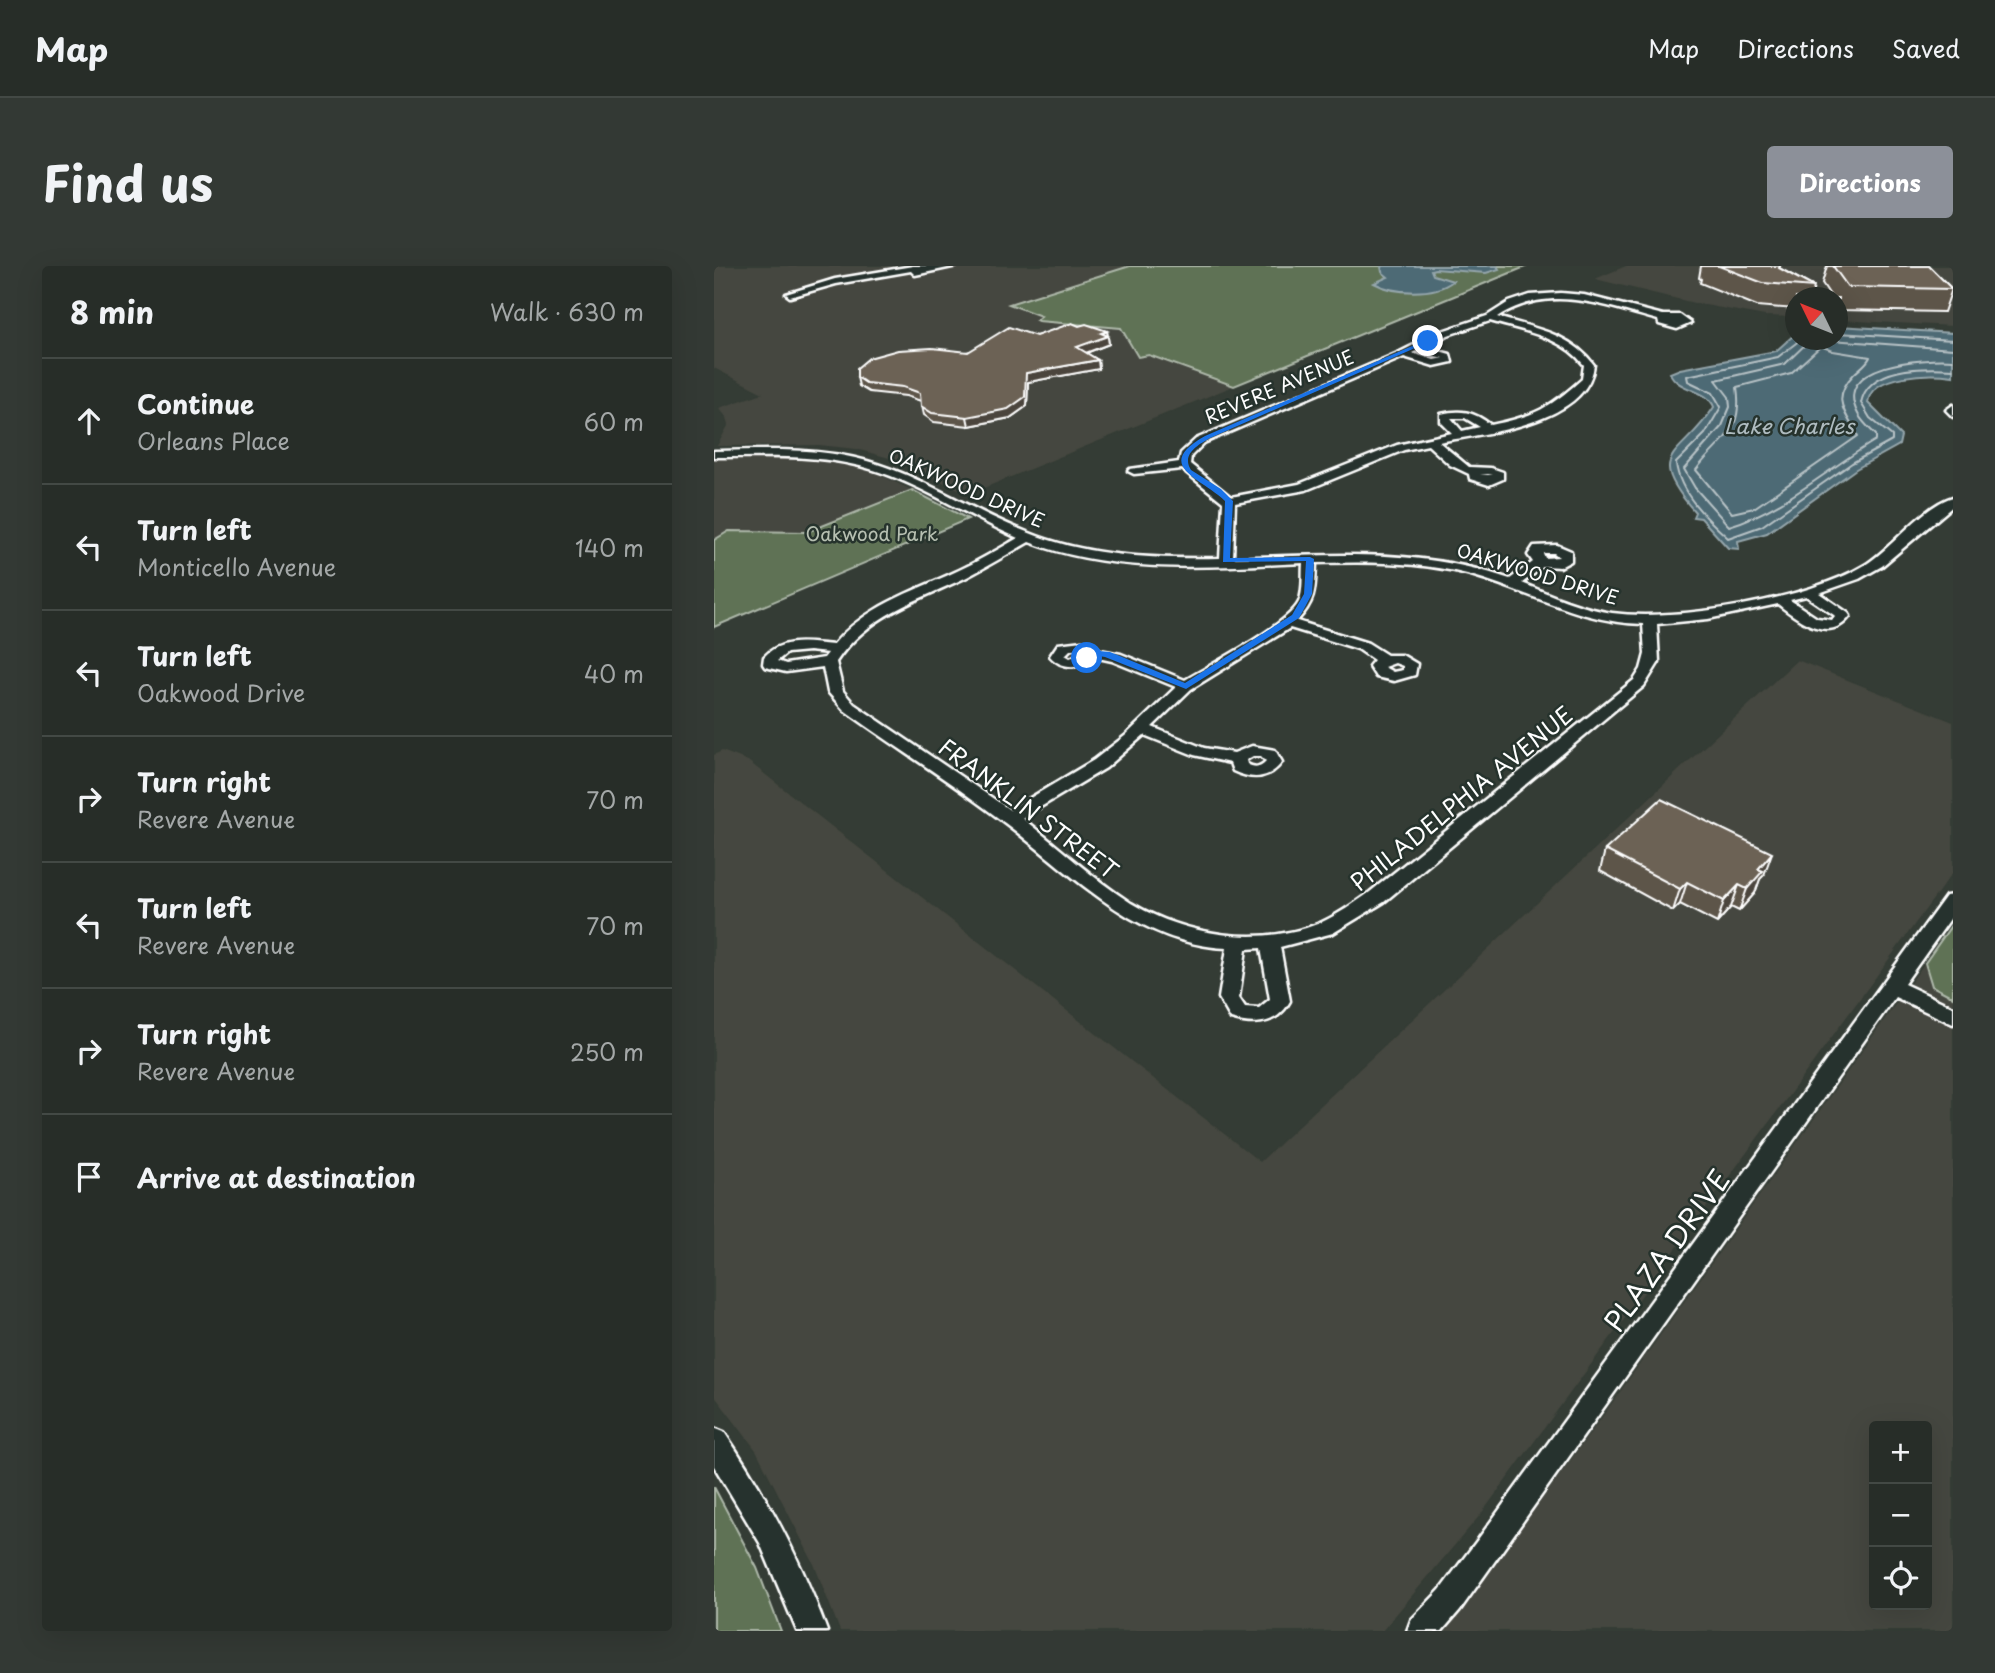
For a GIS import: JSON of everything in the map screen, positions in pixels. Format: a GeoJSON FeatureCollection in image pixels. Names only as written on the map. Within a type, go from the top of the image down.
{"type":"FeatureCollection","features":[{"type":"Feature","properties":{"kind":"street"},"geometry":{"type":"LineString","coordinates":[[790,294],[928,266]]}},
{"type":"Feature","properties":{"kind":"street"},"geometry":{"type":"LineString","coordinates":[[817,287],[953,266]]}},
{"type":"Feature","properties":{"kind":"street","name":"REVERE AVENUE"},"geometry":{"type":"LineString","coordinates":[[1184,466],[1185,455],[1200,441],[1403,354],[1445,333],[1490,318],[1517,302],[1548,296],[1584,298],[1663,318]]}},
{"type":"Feature","properties":{"kind":"street"},"geometry":{"type":"LineString","coordinates":[[1134,471],[1184,466],[1229,501],[1302,487],[1378,455],[1430,440],[1517,424],[1548,412],[1583,386],[1590,372],[1586,359],[1566,344],[1490,318]]}},
{"type":"Feature","properties":{"kind":"street"},"geometry":{"type":"LineString","coordinates":[[1403,354],[1434,363],[1450,360],[1447,356],[1416,348]]}},
{"type":"Feature","properties":{"kind":"street"},"geometry":{"type":"LineString","coordinates":[[1953,408],[1953,414]]}},
{"type":"Feature","properties":{"kind":"street"},"geometry":{"type":"LineString","coordinates":[[1460,435],[1446,422],[1445,416],[1469,414],[1489,429]]}},
{"type":"Feature","properties":{"kind":"street"},"geometry":{"type":"LineString","coordinates":[[1430,440],[1462,468],[1475,472]]}},
{"type":"Feature","properties":{"kind":"street","name":"OAKWOOD DRIVE"},"geometry":{"type":"LineString","coordinates":[[714,454],[810,455],[862,463],[887,471],[1026,538],[1066,550],[1116,558],[1386,559],[1434,563],[1512,584],[1584,611],[1650,622],[1705,617],[1838,583],[1878,563],[1936,511],[1953,501]]}},
{"type":"Feature","properties":{"kind":"street"},"geometry":{"type":"LineString","coordinates":[[1226,560],[1229,501]]}},
{"type":"Feature","properties":{"kind":"street","name":"FRANKLIN STREET"},"geometry":{"type":"LineString","coordinates":[[1026,538],[977,566],[879,612],[858,627],[832,655],[836,692],[849,707],[1010,818],[1139,918],[1180,934],[1238,942]]}},
{"type":"Feature","properties":{"kind":"street"},"geometry":{"type":"LineString","coordinates":[[1010,818],[1100,764],[1142,729],[1186,686],[1288,623],[1304,606],[1308,594],[1310,559]]}},
{"type":"Feature","properties":{"kind":"street"},"geometry":{"type":"LineString","coordinates":[[1512,584],[1541,562]]}},
{"type":"Feature","properties":{"kind":"street"},"geometry":{"type":"LineString","coordinates":[[1780,599],[1804,617],[1819,624],[1837,624],[1842,621],[1843,616],[1839,612],[1808,592]]}},
{"type":"Feature","properties":{"kind":"street","name":"PHILADELPHIA AVENUE"},"geometry":{"type":"LineString","coordinates":[[1238,942],[1292,937],[1329,926],[1377,897],[1639,683],[1654,658],[1650,622]]}},
{"type":"Feature","properties":{"kind":"street"},"geometry":{"type":"LineString","coordinates":[[1288,623],[1363,646],[1384,660]]}},
{"type":"Feature","properties":{"kind":"street"},"geometry":{"type":"LineString","coordinates":[[1090,652],[1116,657],[1186,686]]}},
{"type":"Feature","properties":{"kind":"street"},"geometry":{"type":"LineString","coordinates":[[1142,729],[1200,752],[1238,759]]}},
{"type":"Feature","properties":{"kind":"street","name":"PLAZA DRIVE"},"geometry":{"type":"LineString","coordinates":[[1422,1631],[1450,1600],[1489,1548],[1953,901]]}},
{"type":"Feature","properties":{"kind":"street"},"geometry":{"type":"LineString","coordinates":[[1238,942],[1229,998],[1238,1013],[1256,1017],[1274,1009],[1280,1001],[1269,940]]}},
{"type":"Feature","properties":{"kind":"street"},"geometry":{"type":"LineString","coordinates":[[1891,986],[1953,1016]]}},
{"type":"Feature","properties":{"kind":"street"},"geometry":{"type":"LineString","coordinates":[[714,1442],[743,1484],[773,1536],[812,1631]]}},
{"type":"Feature","properties":{"kind":"shaded area"},"geometry":{"type":"Polygon","coordinates":[[[714,266],[1527,266],[969,494],[893,459],[856,449],[819,445],[717,446],[729,424],[719,408],[763,393],[714,368],[714,266]]]}},
{"type":"Feature","properties":{"kind":"shaded area"},"geometry":{"type":"Polygon","coordinates":[[[1626,266],[1953,266],[1953,326],[1848,321],[1848,287],[1785,287],[1785,317],[1765,316],[1694,303],[1595,279],[1626,266]]]}},
{"type":"Feature","properties":{"kind":"shaded area"},"geometry":{"type":"Polygon","coordinates":[[[790,457],[847,463],[912,490],[808,532],[714,627],[714,458],[790,457]]]}},
{"type":"Feature","properties":{"kind":"shaded area"},"geometry":{"type":"Polygon","coordinates":[[[1797,660],[1953,722],[1953,872],[1481,1514],[1382,1631],[840,1631],[814,1564],[756,1450],[714,1395],[714,755],[722,751],[748,761],[1260,1162],[1797,660]]]}},
{"type":"Feature","properties":{"kind":"shaded area"},"geometry":{"type":"Polygon","coordinates":[[[1953,923],[1953,1631],[1446,1631],[1602,1417],[1953,923]]]}},
{"type":"Feature","properties":{"kind":"green space"},"geometry":{"type":"Polygon","coordinates":[[[1130,266],[1525,267],[1234,386],[1149,355],[1138,357],[1121,328],[1038,321],[1036,320],[1041,316],[1009,304],[1130,266]]]}},
{"type":"Feature","properties":{"kind":"green space","name":"Oakwood Park"},"geometry":{"type":"Polygon","coordinates":[[[912,490],[968,519],[714,627],[714,540],[729,531],[807,532],[912,490]]]}},
{"type":"Feature","properties":{"kind":"green space"},"geometry":{"type":"Polygon","coordinates":[[[1953,923],[1953,997],[1932,986],[1925,963],[1953,923]]]}},
{"type":"Feature","properties":{"kind":"green space"},"geometry":{"type":"Polygon","coordinates":[[[714,1487],[757,1568],[781,1631],[714,1631],[714,1487]]]}},
{"type":"Feature","properties":{"kind":"water"},"geometry":{"type":"Polygon","coordinates":[[[1381,266],[1497,266],[1499,269],[1486,273],[1431,270],[1433,275],[1453,281],[1435,289],[1414,292],[1382,287],[1374,283],[1388,277],[1382,272],[1381,266]]]}},
{"type":"Feature","properties":{"kind":"water","name":"Lake Charles"},"geometry":{"type":"Polygon","coordinates":[[[1848,327],[1953,333],[1953,376],[1917,375],[1890,380],[1879,386],[1871,393],[1868,403],[1901,436],[1899,445],[1856,469],[1767,533],[1738,541],[1739,549],[1728,548],[1701,518],[1693,517],[1695,512],[1671,477],[1669,466],[1672,456],[1714,407],[1706,397],[1679,383],[1670,373],[1776,351],[1785,343],[1785,350],[1848,350],[1848,327]]]}},
{"type":"Feature","properties":{"kind":"building"},"geometry":{"type":"Polygon","coordinates":[[[1719,266],[1780,266],[1779,268],[1814,287],[1763,283],[1719,266]]]}},
{"type":"Feature","properties":{"kind":"building"},"geometry":{"type":"Polygon","coordinates":[[[1833,266],[1929,266],[1952,289],[1848,287],[1833,266]]]}},
{"type":"Feature","properties":{"kind":"building"},"geometry":{"type":"Polygon","coordinates":[[[1072,323],[1079,326],[1086,324],[1107,331],[1101,333],[1108,336],[1077,347],[1098,360],[1026,373],[1025,397],[1008,409],[967,417],[932,413],[921,406],[920,393],[903,387],[866,383],[857,377],[857,368],[869,358],[898,350],[932,348],[968,352],[1009,327],[1036,336],[1072,323]]]}},
{"type":"Feature","properties":{"kind":"building"},"geometry":{"type":"Polygon","coordinates":[[[1661,799],[1772,853],[1758,869],[1763,871],[1747,889],[1739,885],[1724,901],[1687,882],[1680,889],[1605,850],[1661,799]]]}},
{"type":"Feature","properties":{"kind":"route"},"geometry":{"type":"LineString","coordinates":[[1087,658],[1090,652],[1107,654],[1186,686],[1296,617],[1308,594],[1310,559],[1226,560],[1229,501],[1184,466],[1185,455],[1193,445],[1208,437],[1428,341]]}}]}
